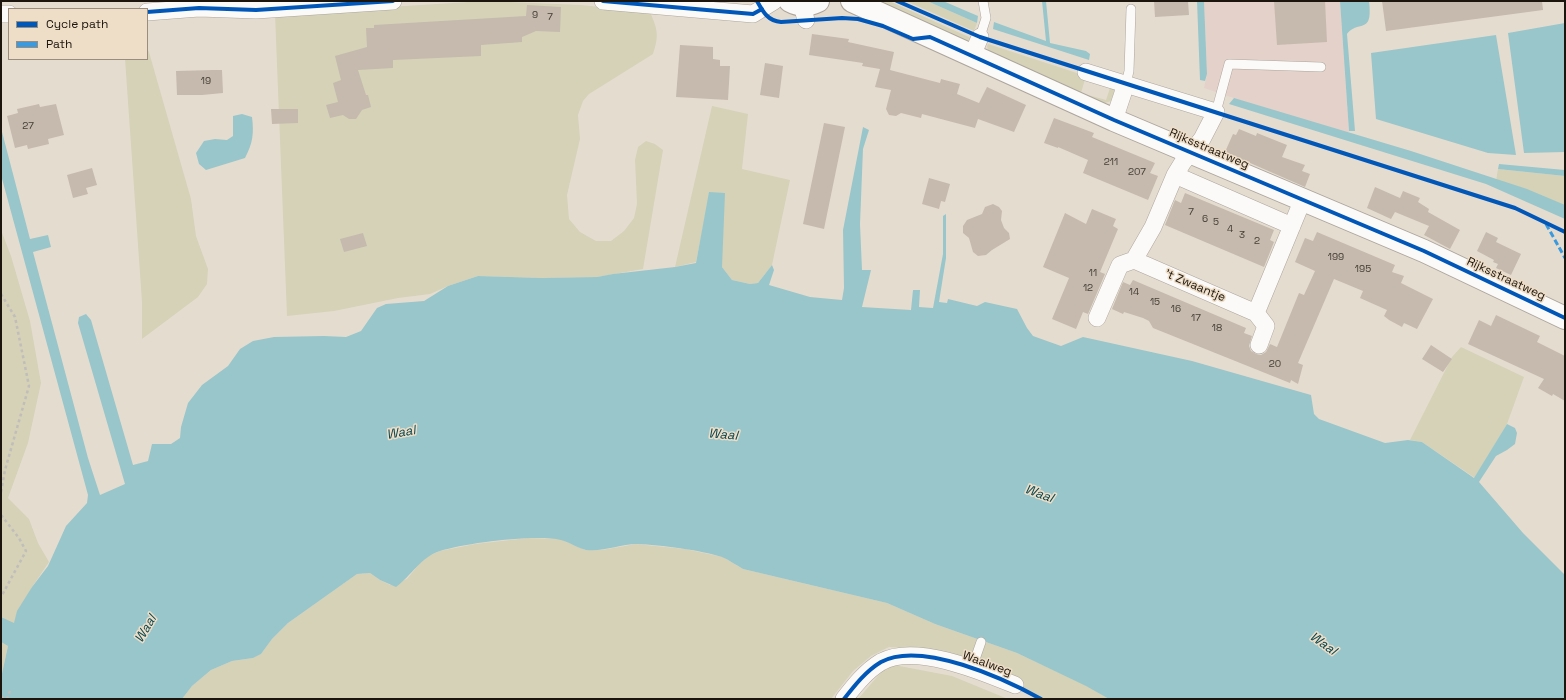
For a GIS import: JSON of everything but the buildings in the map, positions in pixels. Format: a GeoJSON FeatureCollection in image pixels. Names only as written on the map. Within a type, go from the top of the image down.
{"type":"FeatureCollection","features":[{"type":"Feature","properties":{"kind":"street"},"geometry":{"type":"LineString","coordinates":[[148,12],[199,8],[256,10],[393,1]]}},
{"type":"Feature","properties":{"kind":"street"},"geometry":{"type":"LineString","coordinates":[[603,1],[753,14],[774,1]]}},
{"type":"Feature","properties":{"kind":"street","name":"Rijksstraatweg"},"geometry":{"type":"LineString","coordinates":[[863,12],[976,46],[1114,120],[1424,251],[1565,318]]}},
{"type":"Feature","properties":{"kind":"street"},"geometry":{"type":"LineString","coordinates":[[1086,72],[1216,112],[1202,139],[1183,162],[1175,175],[1153,227],[1134,260],[1120,264],[1097,318]]}},
{"type":"Feature","properties":{"kind":"street"},"geometry":{"type":"LineString","coordinates":[[1114,120],[1126,84]]}},
{"type":"Feature","properties":{"kind":"street"},"geometry":{"type":"LineString","coordinates":[[1175,175],[1292,226]]}},
{"type":"Feature","properties":{"kind":"street"},"geometry":{"type":"LineString","coordinates":[[1259,344],[1266,326],[1256,313],[1303,199]]}},
{"type":"Feature","properties":{"kind":"street","name":"'t Zwaantje"},"geometry":{"type":"LineString","coordinates":[[1134,260],[1256,313]]}},
{"type":"Feature","properties":{"kind":"street","name":"Waalweg"},"geometry":{"type":"LineString","coordinates":[[844,699],[866,674],[882,662],[893,658],[907,656],[932,657],[972,668],[1015,685]]}},
{"type":"Feature","properties":{"kind":"lane"},"geometry":{"type":"LineString","coordinates":[[976,46],[986,18],[984,1]]}},
{"type":"Feature","properties":{"kind":"lane"},"geometry":{"type":"LineString","coordinates":[[1126,84],[1129,71],[1131,9]]}},
{"type":"Feature","properties":{"kind":"lane"},"geometry":{"type":"LineString","coordinates":[[1216,112],[1229,64],[1321,67]]}},
{"type":"Feature","properties":{"kind":"lane"},"geometry":{"type":"LineString","coordinates":[[972,668],[981,642]]}},
{"type":"Feature","properties":{"kind":"path"},"geometry":{"type":"LineString","coordinates":[[1,294],[15,317],[28,386],[5,470],[1,492]]}},
{"type":"Feature","properties":{"kind":"path"},"geometry":{"type":"LineString","coordinates":[[1,515],[19,538],[26,551],[1,597]]}},
{"type":"Feature","properties":{"kind":"path"},"geometry":{"type":"LineString","coordinates":[[1,697],[7,699],[11,688]]}},
{"type":"Feature","properties":{"kind":"shaded area"},"geometry":{"type":"Polygon","coordinates":[[[485,1],[581,5],[650,12],[657,33],[653,54],[589,94],[583,101],[578,115],[580,139],[567,195],[569,219],[580,232],[596,241],[611,241],[624,231],[634,218],[637,204],[635,160],[638,147],[646,141],[655,144],[663,150],[643,269],[597,277],[541,278],[478,276],[430,294],[398,298],[334,311],[287,316],[275,14],[485,1]]]}},
{"type":"Feature","properties":{"kind":"shaded area"},"geometry":{"type":"Polygon","coordinates":[[[870,1],[889,1],[971,38],[966,42],[870,1]]]}},
{"type":"Feature","properties":{"kind":"shaded area"},"geometry":{"type":"Polygon","coordinates":[[[906,1],[927,1],[977,23],[974,31],[906,1]]]}},
{"type":"Feature","properties":{"kind":"shaded area"},"geometry":{"type":"Polygon","coordinates":[[[1204,1],[1340,1],[1349,131],[1346,136],[1204,88],[1207,74],[1204,1]]]}},
{"type":"Feature","properties":{"kind":"shaded area"},"geometry":{"type":"Polygon","coordinates":[[[988,44],[1086,76],[1081,93],[1106,100],[1110,88],[1115,89],[1111,101],[1102,104],[989,55],[988,44]]]}},
{"type":"Feature","properties":{"kind":"shaded area"},"geometry":{"type":"Polygon","coordinates":[[[148,50],[191,199],[196,236],[208,269],[207,284],[198,297],[142,339],[142,302],[125,60],[148,60],[148,50]]]}},
{"type":"Feature","properties":{"kind":"shaded area"},"geometry":{"type":"Polygon","coordinates":[[[712,106],[748,114],[742,169],[790,180],[772,265],[758,283],[750,284],[732,280],[722,267],[722,257],[710,192],[696,262],[675,267],[712,106]]]}},
{"type":"Feature","properties":{"kind":"shaded area"},"geometry":{"type":"Polygon","coordinates":[[[1498,169],[1565,176],[1565,217],[1495,187],[1498,169]]]}},
{"type":"Feature","properties":{"kind":"shaded area"},"geometry":{"type":"Polygon","coordinates":[[[1,230],[11,256],[30,321],[41,383],[28,443],[8,498],[29,519],[38,543],[49,562],[32,587],[14,624],[1,617],[1,230]]]}},
{"type":"Feature","properties":{"kind":"shaded area"},"geometry":{"type":"Polygon","coordinates":[[[1461,347],[1524,377],[1507,424],[1475,478],[1422,442],[1410,440],[1452,357],[1461,347]]]}},
{"type":"Feature","properties":{"kind":"shaded area"},"geometry":{"type":"Polygon","coordinates":[[[528,538],[560,539],[585,550],[602,550],[636,544],[685,549],[723,557],[743,569],[887,603],[935,624],[1017,653],[1087,686],[1109,699],[1041,699],[979,668],[925,649],[889,647],[871,656],[853,671],[831,699],[182,699],[192,686],[211,670],[232,661],[253,658],[261,654],[272,639],[288,623],[357,574],[370,573],[390,585],[407,579],[424,558],[440,551],[475,544],[528,538]]]}},
{"type":"Feature","properties":{"kind":"shaded area"},"geometry":{"type":"Polygon","coordinates":[[[1,642],[8,646],[1,678],[1,642]]]}},
{"type":"Feature","properties":{"kind":"shaded area"},"geometry":{"type":"Polygon","coordinates":[[[894,665],[952,676],[1008,699],[858,699],[883,670],[894,665]]]}},
{"type":"Feature","properties":{"kind":"water"},"geometry":{"type":"Polygon","coordinates":[[[927,1],[943,1],[978,16],[977,23],[927,1]]]}},
{"type":"Feature","properties":{"kind":"water"},"geometry":{"type":"Polygon","coordinates":[[[1042,1],[1046,1],[1050,43],[1086,51],[1090,54],[1089,60],[993,29],[994,22],[1046,41],[1042,1]]]}},
{"type":"Feature","properties":{"kind":"water"},"geometry":{"type":"Polygon","coordinates":[[[1197,1],[1204,1],[1207,74],[1205,81],[1200,80],[1197,1]]]}},
{"type":"Feature","properties":{"kind":"water"},"geometry":{"type":"Polygon","coordinates":[[[1340,1],[1369,1],[1370,12],[1367,23],[1356,27],[1347,34],[1355,131],[1349,131],[1340,1]]]}},
{"type":"Feature","properties":{"kind":"water"},"geometry":{"type":"Polygon","coordinates":[[[1565,23],[1565,152],[1524,153],[1508,33],[1565,23]]]}},
{"type":"Feature","properties":{"kind":"water"},"geometry":{"type":"Polygon","coordinates":[[[1496,35],[1516,155],[1488,153],[1376,119],[1371,53],[1496,35]]]}},
{"type":"Feature","properties":{"kind":"water"},"geometry":{"type":"Polygon","coordinates":[[[1234,98],[1411,151],[1527,189],[1565,205],[1565,219],[1486,184],[1229,104],[1234,98]]]}},
{"type":"Feature","properties":{"kind":"water"},"geometry":{"type":"Polygon","coordinates":[[[242,114],[252,117],[253,123],[250,148],[245,158],[206,170],[199,164],[196,153],[204,141],[215,139],[227,140],[233,136],[233,116],[242,114]]]}},
{"type":"Feature","properties":{"kind":"water","name":"Waal"},"geometry":{"type":"Polygon","coordinates":[[[863,127],[869,130],[863,149],[860,224],[862,270],[871,270],[862,307],[911,310],[913,290],[920,290],[919,307],[933,308],[943,254],[943,216],[946,214],[946,258],[939,302],[947,303],[948,299],[977,306],[985,302],[1017,309],[1033,336],[1061,346],[1083,337],[1192,361],[1311,395],[1314,414],[1319,419],[1385,443],[1408,440],[1422,442],[1474,478],[1507,424],[1515,428],[1517,433],[1515,444],[1496,456],[1479,482],[1523,533],[1565,575],[1565,699],[1109,699],[1086,686],[1017,653],[935,624],[887,603],[743,569],[722,557],[713,554],[692,550],[637,544],[599,550],[586,550],[561,540],[535,538],[483,542],[440,551],[427,557],[396,587],[380,580],[370,573],[357,574],[288,623],[272,639],[261,654],[253,658],[232,661],[211,670],[192,686],[182,699],[1,699],[1,678],[8,646],[1,642],[1,617],[14,623],[17,611],[32,587],[48,566],[66,526],[87,503],[88,495],[1,175],[1,128],[30,239],[48,235],[51,247],[33,252],[88,458],[100,495],[125,484],[78,323],[79,317],[86,314],[91,320],[133,465],[148,461],[152,444],[171,444],[180,438],[181,427],[188,403],[202,385],[228,366],[240,349],[253,341],[274,337],[346,337],[361,331],[377,308],[386,304],[424,301],[448,286],[478,276],[541,278],[597,277],[696,263],[709,192],[725,193],[722,267],[732,280],[750,284],[758,283],[772,265],[774,270],[769,285],[810,297],[842,300],[844,288],[843,230],[863,127]]]}},
{"type":"Feature","properties":{"kind":"water"},"geometry":{"type":"Polygon","coordinates":[[[1499,164],[1565,170],[1565,176],[1498,169],[1499,164]]]}},
{"type":"Feature","properties":{"kind":"marked path"},"geometry":{"type":"LineString","coordinates":[[1546,224],[1565,258]]}},
{"type":"Feature","properties":{"kind":"cycle path"},"geometry":{"type":"LineString","coordinates":[[148,12],[199,8],[256,10],[393,1]]}},
{"type":"Feature","properties":{"kind":"cycle path"},"geometry":{"type":"LineString","coordinates":[[603,1],[753,14],[762,9]]}},
{"type":"Feature","properties":{"kind":"cycle path"},"geometry":{"type":"LineString","coordinates":[[757,1],[766,15],[776,21],[781,22],[842,18],[858,19],[883,26],[913,39],[930,37],[1114,120],[1424,251],[1565,318]]}},
{"type":"Feature","properties":{"kind":"cycle path"},"geometry":{"type":"LineString","coordinates":[[897,1],[980,37],[1515,208],[1565,232]]}},
{"type":"Feature","properties":{"kind":"cycle path"},"geometry":{"type":"LineString","coordinates":[[844,699],[866,674],[881,662],[898,656],[918,656],[940,659],[962,665],[1006,682],[1041,699]]}}]}
